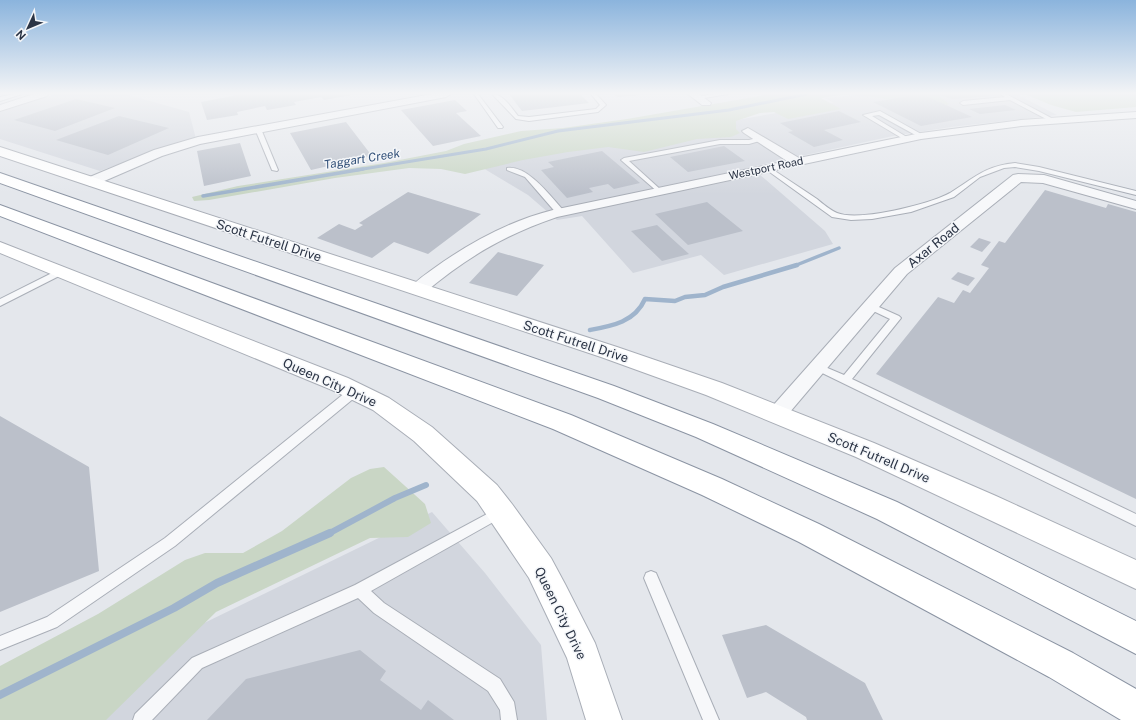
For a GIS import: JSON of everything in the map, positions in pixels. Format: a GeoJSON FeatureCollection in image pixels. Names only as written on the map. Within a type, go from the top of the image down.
{"type":"FeatureCollection","features":[{"type":"Feature","properties":{"kind":"main road","name":"Scott Futrell Drive"},"geometry":{"type":"LineString","coordinates":[[0,151],[90,182],[609,352],[777,414],[865,450],[979,501],[1136,575]]}},
{"type":"Feature","properties":{"kind":"main road"},"geometry":{"type":"LineString","coordinates":[[0,178],[591,387],[696,427],[804,472],[926,530],[1136,638]]}},
{"type":"Feature","properties":{"kind":"main road"},"geometry":{"type":"LineString","coordinates":[[0,210],[554,419],[712,486],[809,533],[1061,665],[1136,709]]}},
{"type":"Feature","properties":{"kind":"main road","name":"Queen City Drive"},"geometry":{"type":"LineString","coordinates":[[0,247],[355,391],[381,404],[423,434],[476,482],[502,512],[540,568],[582,655],[604,720]]}},
{"type":"Feature","properties":{"kind":"main road"},"geometry":{"type":"LineString","coordinates":[[1061,665],[1132,720]]}},
{"type":"Feature","properties":{"kind":"street"},"geometry":{"type":"LineString","coordinates":[[90,182],[179,146],[266,128]]}},
{"type":"Feature","properties":{"kind":"street","name":"Westport Road"},"geometry":{"type":"LineString","coordinates":[[418,289],[452,261],[486,240],[528,222],[659,191],[907,138],[990,128]]}},
{"type":"Feature","properties":{"kind":"street"},"geometry":{"type":"LineString","coordinates":[[748,131],[797,162]]}},
{"type":"Feature","properties":{"kind":"street","name":"Axar Road"},"geometry":{"type":"LineString","coordinates":[[777,414],[901,270],[1018,178],[1044,179],[1136,205]]}},
{"type":"Feature","properties":{"kind":"lane"},"geometry":{"type":"LineString","coordinates":[[888,128],[907,138]]}},
{"type":"Feature","properties":{"kind":"lane"},"geometry":{"type":"LineString","coordinates":[[906,128],[921,136]]}},
{"type":"Feature","properties":{"kind":"lane"},"geometry":{"type":"LineString","coordinates":[[258,129],[275,170]]}},
{"type":"Feature","properties":{"kind":"lane"},"geometry":{"type":"LineString","coordinates":[[659,191],[624,160],[720,142],[749,142],[761,139]]}},
{"type":"Feature","properties":{"kind":"lane"},"geometry":{"type":"LineString","coordinates":[[767,168],[835,215],[851,218],[872,217],[908,210],[951,195],[978,176],[1003,166],[1039,169],[1136,193]]}},
{"type":"Feature","properties":{"kind":"lane"},"geometry":{"type":"LineString","coordinates":[[509,169],[527,176],[561,213]]}},
{"type":"Feature","properties":{"kind":"lane"},"geometry":{"type":"LineString","coordinates":[[0,303],[62,272]]}},
{"type":"Feature","properties":{"kind":"lane"},"geometry":{"type":"LineString","coordinates":[[845,381],[896,318],[870,306]]}},
{"type":"Feature","properties":{"kind":"lane"},"geometry":{"type":"LineString","coordinates":[[818,368],[1136,520]]}},
{"type":"Feature","properties":{"kind":"lane"},"geometry":{"type":"LineString","coordinates":[[0,643],[52,622],[166,545],[355,391]]}},
{"type":"Feature","properties":{"kind":"lane"},"geometry":{"type":"LineString","coordinates":[[142,720],[197,663],[360,590],[502,512]]}},
{"type":"Feature","properties":{"kind":"lane"},"geometry":{"type":"LineString","coordinates":[[651,578],[711,720]]}},
{"type":"Feature","properties":{"kind":"lane"},"geometry":{"type":"LineString","coordinates":[[360,590],[379,608],[494,685],[508,708],[509,720]]}},
{"type":"Feature","properties":{"kind":"shaded area"},"geometry":{"type":"Polygon","coordinates":[[[0,128],[193,128],[196,139],[154,151],[100,171],[0,139],[0,128]]]}},
{"type":"Feature","properties":{"kind":"shaded area"},"geometry":{"type":"Polygon","coordinates":[[[693,128],[947,128],[893,136],[751,167],[825,231],[833,244],[724,275],[701,255],[633,273],[582,216],[557,220],[528,195],[478,165],[693,128]]]}},
{"type":"Feature","properties":{"kind":"shaded area"},"geometry":{"type":"Polygon","coordinates":[[[432,512],[485,573],[541,645],[547,720],[5,720],[432,512]]]}},
{"type":"Feature","properties":{"kind":"green space"},"geometry":{"type":"Polygon","coordinates":[[[563,128],[736,128],[740,133],[731,137],[697,139],[644,152],[608,147],[568,152],[523,160],[465,174],[441,169],[409,168],[335,178],[209,200],[194,201],[192,197],[238,186],[384,163],[446,151],[464,144],[521,131],[563,128]]]}},
{"type":"Feature","properties":{"kind":"green space"},"geometry":{"type":"Polygon","coordinates":[[[384,467],[425,504],[431,523],[408,537],[370,538],[216,612],[106,720],[0,720],[0,666],[98,614],[185,560],[205,553],[243,553],[282,531],[351,478],[370,469],[384,467]]]}},
{"type":"Feature","properties":{"kind":"building"},"geometry":{"type":"Polygon","coordinates":[[[42,128],[64,128],[55,131],[42,128]]]}},
{"type":"Feature","properties":{"kind":"building"},"geometry":{"type":"Polygon","coordinates":[[[89,128],[169,128],[108,155],[56,140],[89,128]]]}},
{"type":"Feature","properties":{"kind":"building"},"geometry":{"type":"Polygon","coordinates":[[[317,128],[350,128],[372,156],[311,170],[290,133],[317,128]]]}},
{"type":"Feature","properties":{"kind":"building"},"geometry":{"type":"Polygon","coordinates":[[[417,128],[472,128],[481,136],[433,146],[417,128]]]}},
{"type":"Feature","properties":{"kind":"building"},"geometry":{"type":"Polygon","coordinates":[[[787,128],[835,128],[824,130],[843,140],[814,147],[788,132],[793,131],[787,128]]]}},
{"type":"Feature","properties":{"kind":"building"},"geometry":{"type":"Polygon","coordinates":[[[240,143],[251,176],[204,186],[197,151],[240,143]]]}},
{"type":"Feature","properties":{"kind":"building"},"geometry":{"type":"Polygon","coordinates":[[[724,146],[745,161],[688,172],[670,157],[724,146]]]}},
{"type":"Feature","properties":{"kind":"building"},"geometry":{"type":"Polygon","coordinates":[[[602,151],[640,183],[614,189],[608,184],[589,188],[593,192],[567,198],[541,170],[554,167],[548,162],[602,151]]]}},
{"type":"Feature","properties":{"kind":"building"},"geometry":{"type":"Polygon","coordinates":[[[1045,190],[1106,208],[1108,204],[1136,212],[1136,499],[876,374],[938,297],[954,303],[963,290],[970,293],[989,268],[981,265],[999,241],[1005,243],[1045,190]]]}},
{"type":"Feature","properties":{"kind":"building"},"geometry":{"type":"Polygon","coordinates":[[[408,192],[481,214],[428,254],[394,242],[372,258],[317,238],[339,224],[355,230],[363,225],[359,223],[408,192]]]}},
{"type":"Feature","properties":{"kind":"building"},"geometry":{"type":"Polygon","coordinates":[[[707,202],[743,231],[688,245],[655,214],[707,202]]]}},
{"type":"Feature","properties":{"kind":"building"},"geometry":{"type":"Polygon","coordinates":[[[657,225],[689,254],[662,261],[631,231],[657,225]]]}},
{"type":"Feature","properties":{"kind":"building"},"geometry":{"type":"Polygon","coordinates":[[[979,238],[991,242],[982,252],[970,247],[979,238]]]}},
{"type":"Feature","properties":{"kind":"building"},"geometry":{"type":"Polygon","coordinates":[[[498,252],[544,265],[517,296],[469,283],[498,252]]]}},
{"type":"Feature","properties":{"kind":"building"},"geometry":{"type":"Polygon","coordinates":[[[958,272],[975,278],[968,286],[951,279],[958,272]]]}},
{"type":"Feature","properties":{"kind":"building"},"geometry":{"type":"Polygon","coordinates":[[[0,416],[89,467],[99,571],[0,612],[0,416]]]}},
{"type":"Feature","properties":{"kind":"building"},"geometry":{"type":"Polygon","coordinates":[[[766,625],[865,683],[883,720],[807,720],[806,717],[766,692],[747,698],[722,635],[766,625]]]}},
{"type":"Feature","properties":{"kind":"building"},"geometry":{"type":"Polygon","coordinates":[[[360,650],[386,671],[380,680],[421,710],[428,700],[454,720],[207,720],[246,679],[360,650]]]}},
{"type":"Feature","properties":{"kind":"waterway","name":"Taggart Creek"},"geometry":{"type":"LineString","coordinates":[[359,170],[486,149],[558,131],[586,128]]}},
{"type":"Feature","properties":{"kind":"waterway","name":"Taggart Creek"},"geometry":{"type":"LineString","coordinates":[[203,196],[359,170]]}},
{"type":"Feature","properties":{"kind":"waterway"},"geometry":{"type":"LineString","coordinates":[[795,266],[839,248]]}},
{"type":"Feature","properties":{"kind":"waterway"},"geometry":{"type":"LineString","coordinates":[[590,330],[622,322],[635,313],[641,307],[645,299],[675,301],[685,297],[705,295],[723,287],[795,266]]}},
{"type":"Feature","properties":{"kind":"waterway"},"geometry":{"type":"LineString","coordinates":[[329,533],[395,498],[426,485]]}},
{"type":"Feature","properties":{"kind":"waterway"},"geometry":{"type":"LineString","coordinates":[[0,695],[174,608],[217,583],[329,533]]}}]}
